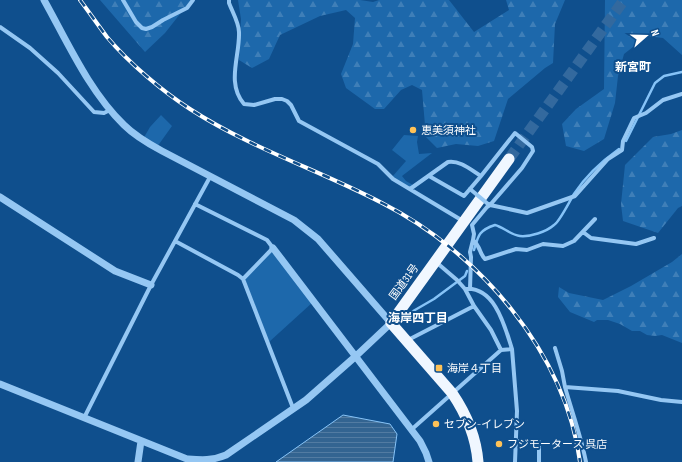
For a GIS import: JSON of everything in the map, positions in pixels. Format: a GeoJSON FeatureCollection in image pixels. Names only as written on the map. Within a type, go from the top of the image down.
{"type":"FeatureCollection","features":[{"type":"Feature","properties":{"kind":"highway","name":"国道31号"},"geometry":{"type":"LineString","coordinates":[[391,323],[510,158]]}},
{"type":"Feature","properties":{"kind":"highway"},"geometry":{"type":"LineString","coordinates":[[391,323],[460,404],[474,435],[478,462]]}},
{"type":"Feature","properties":{"kind":"street"},"geometry":{"type":"LineString","coordinates":[[0,384],[187,459],[203,461],[226,455],[306,400],[391,323],[308,230],[294,220],[144,141],[125,126],[110,110],[91,83],[44,0]]}},
{"type":"Feature","properties":{"kind":"street"},"geometry":{"type":"LineString","coordinates":[[123,0],[136,22],[142,28],[146,29],[187,8],[193,0]]}},
{"type":"Feature","properties":{"kind":"street"},"geometry":{"type":"LineString","coordinates":[[229,0],[240,31],[234,80],[240,100],[244,104],[254,105],[275,99],[287,101],[291,105],[299,121],[378,164],[393,179],[464,221]]}},
{"type":"Feature","properties":{"kind":"street"},"geometry":{"type":"LineString","coordinates":[[0,28],[30,48],[58,73],[94,112],[104,113],[110,110]]}},
{"type":"Feature","properties":{"kind":"street"},"geometry":{"type":"LineString","coordinates":[[470,190],[489,204],[527,213],[575,196],[608,159],[622,150],[623,140],[636,116],[646,113],[663,100],[682,94]]}},
{"type":"Feature","properties":{"kind":"street"},"geometry":{"type":"LineString","coordinates":[[428,176],[464,196],[515,133],[532,147],[533,151],[522,168],[472,225],[475,242],[485,259],[516,249],[527,250],[542,244],[564,246],[574,241],[596,219]]}},
{"type":"Feature","properties":{"kind":"street"},"geometry":{"type":"LineString","coordinates":[[410,189],[448,162],[453,161],[481,176]]}},
{"type":"Feature","properties":{"kind":"street"},"geometry":{"type":"LineString","coordinates":[[84,418],[151,285],[210,177]]}},
{"type":"Feature","properties":{"kind":"street"},"geometry":{"type":"LineString","coordinates":[[0,197],[115,270],[151,285]]}},
{"type":"Feature","properties":{"kind":"street"},"geometry":{"type":"LineString","coordinates":[[195,204],[267,240],[420,441],[429,462]]}},
{"type":"Feature","properties":{"kind":"street"},"geometry":{"type":"LineString","coordinates":[[583,232],[591,238],[636,244],[654,238]]}},
{"type":"Feature","properties":{"kind":"street"},"geometry":{"type":"LineString","coordinates":[[175,241],[243,279],[293,408]]}},
{"type":"Feature","properties":{"kind":"street"},"geometry":{"type":"LineString","coordinates":[[467,289],[471,257],[470,252],[475,242]]}},
{"type":"Feature","properties":{"kind":"street"},"geometry":{"type":"LineString","coordinates":[[243,279],[273,248]]}},
{"type":"Feature","properties":{"kind":"street"},"geometry":{"type":"LineString","coordinates":[[435,261],[467,289],[474,306],[491,330],[501,350]]}},
{"type":"Feature","properties":{"kind":"street"},"geometry":{"type":"LineString","coordinates":[[467,289],[485,294],[498,310],[512,349],[517,411],[515,462]]}},
{"type":"Feature","properties":{"kind":"street"},"geometry":{"type":"LineString","coordinates":[[406,341],[474,306]]}},
{"type":"Feature","properties":{"kind":"street"},"geometry":{"type":"LineString","coordinates":[[555,348],[586,462]]}},
{"type":"Feature","properties":{"kind":"street"},"geometry":{"type":"LineString","coordinates":[[411,430],[501,350],[512,349]]}},
{"type":"Feature","properties":{"kind":"street"},"geometry":{"type":"LineString","coordinates":[[565,387],[618,390],[661,400],[682,402]]}},
{"type":"Feature","properties":{"kind":"street"},"geometry":{"type":"LineString","coordinates":[[138,462],[141,441]]}},
{"type":"Feature","properties":{"kind":"street"},"geometry":{"type":"LineString","coordinates":[[516,441],[539,442],[539,462]]}},
{"type":"Feature","properties":{"kind":"green space"},"geometry":{"type":"Polygon","coordinates":[[[100,0],[191,0],[165,33],[145,52],[100,0]]]}},
{"type":"Feature","properties":{"kind":"green space"},"geometry":{"type":"Polygon","coordinates":[[[238,0],[360,0],[373,2],[379,0],[449,0],[474,32],[509,10],[506,0],[565,0],[555,24],[553,63],[508,99],[494,141],[478,146],[456,144],[437,148],[426,137],[422,90],[412,85],[401,90],[384,109],[375,109],[346,88],[341,74],[353,44],[355,18],[346,10],[320,16],[280,35],[269,59],[252,68],[239,60],[241,19],[238,0]]]}},
{"type":"Feature","properties":{"kind":"green space"},"geometry":{"type":"Polygon","coordinates":[[[605,0],[682,0],[682,55],[663,38],[647,36],[624,54],[618,76],[615,103],[604,139],[584,151],[566,146],[562,124],[576,109],[604,89],[605,0]]]}},
{"type":"Feature","properties":{"kind":"green space"},"geometry":{"type":"Polygon","coordinates":[[[161,115],[172,126],[157,147],[143,139],[150,127],[161,115]]]}},
{"type":"Feature","properties":{"kind":"green space"},"geometry":{"type":"Polygon","coordinates":[[[682,130],[682,206],[678,208],[658,233],[623,221],[621,204],[625,165],[653,137],[671,134],[682,130]]]}},
{"type":"Feature","properties":{"kind":"green space"},"geometry":{"type":"Polygon","coordinates":[[[404,135],[418,136],[417,142],[419,154],[432,153],[402,176],[406,181],[413,185],[410,188],[392,177],[406,161],[392,150],[404,135]]]}},
{"type":"Feature","properties":{"kind":"green space"},"geometry":{"type":"Polygon","coordinates":[[[273,249],[313,302],[269,342],[245,279],[273,249]]]}},
{"type":"Feature","properties":{"kind":"green space"},"geometry":{"type":"Polygon","coordinates":[[[682,254],[682,343],[662,335],[647,335],[640,331],[632,331],[620,324],[608,320],[597,320],[594,322],[570,312],[558,297],[559,287],[569,293],[603,300],[631,286],[672,262],[682,254]]]}},
{"type":"Feature","properties":{"kind":"shaded area"},"geometry":{"type":"Polygon","coordinates":[[[343,415],[390,424],[397,434],[393,462],[276,462],[343,415]]]}},
{"type":"Feature","properties":{"kind":"waterway"},"geometry":{"type":"LineString","coordinates":[[626,141],[655,83],[664,76],[682,72]]}},
{"type":"Feature","properties":{"kind":"waterway"},"geometry":{"type":"LineString","coordinates":[[474,250],[482,231],[495,225],[520,236],[533,235],[551,228],[559,220],[583,181],[600,164],[619,149]]}},
{"type":"Feature","properties":{"kind":"waterway"},"geometry":{"type":"LineString","coordinates":[[408,314],[434,299],[465,276],[467,271]]}},
{"type":"Feature","properties":{"kind":"tunnel"},"geometry":{"type":"LineString","coordinates":[[509,159],[624,0]]}},
{"type":"Feature","properties":{"kind":"railway"},"geometry":{"type":"LineString","coordinates":[[80,0],[107,37],[125,57],[179,102],[236,136],[382,203],[418,224],[452,249],[483,277],[512,310],[536,345],[556,382],[571,421],[580,462]]}},
{"type":"Feature","properties":{"kind":"place","name":"恵美須神社"},"geometry":{"type":"Point","coordinates":[413,130]}},
{"type":"Feature","properties":{"kind":"place","name":"海岸４丁目"},"geometry":{"type":"Point","coordinates":[439,368]}},
{"type":"Feature","properties":{"kind":"place","name":"セブン-イレブン"},"geometry":{"type":"Point","coordinates":[436,424]}},
{"type":"Feature","properties":{"kind":"place","name":"フジモータース 呉店"},"geometry":{"type":"Point","coordinates":[499,444]}},
{"type":"Feature","properties":{"kind":"district","name":"新宮町"},"geometry":{"type":"Point","coordinates":[633,67]}},
{"type":"Feature","properties":{"kind":"district","name":"海岸四丁目"},"geometry":{"type":"Point","coordinates":[418,318]}}]}
